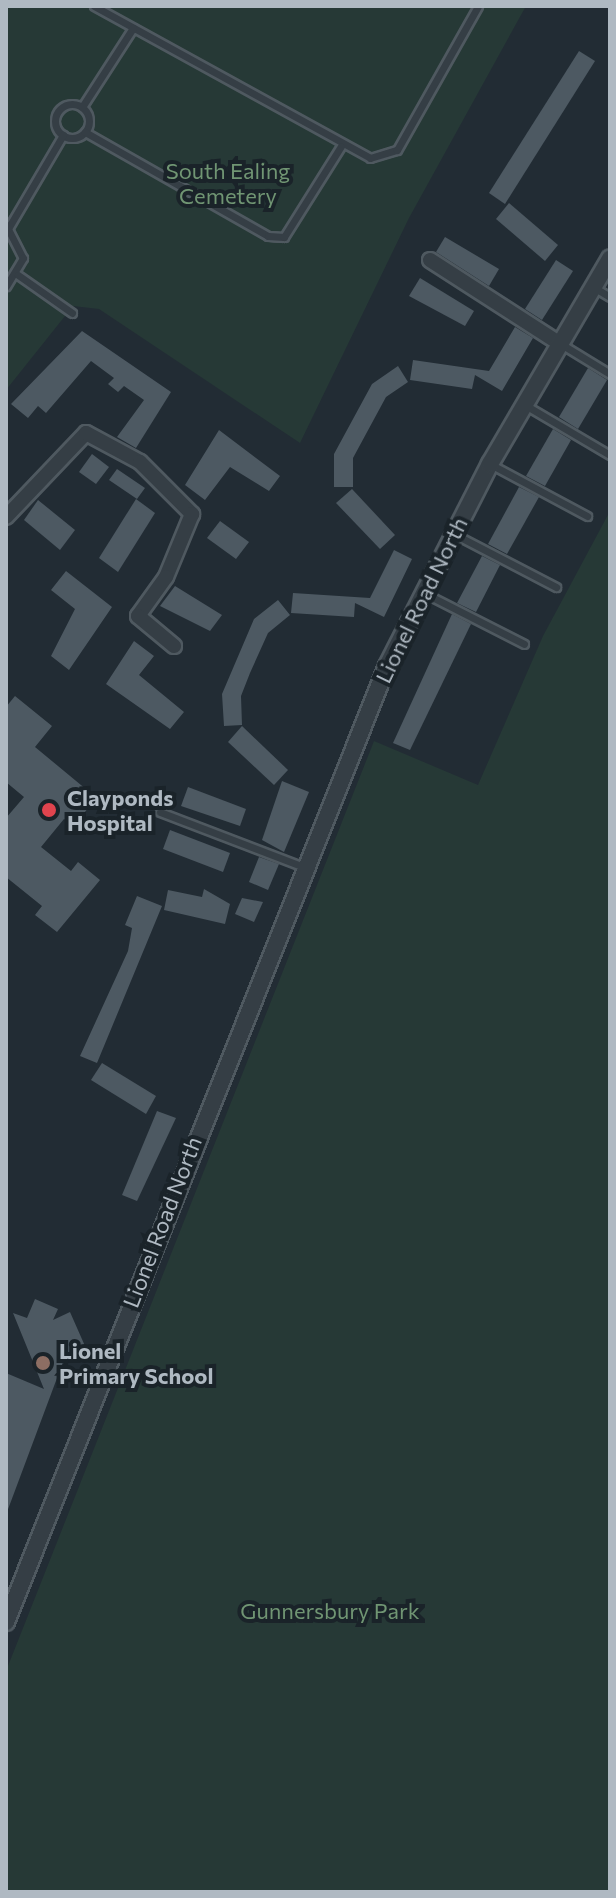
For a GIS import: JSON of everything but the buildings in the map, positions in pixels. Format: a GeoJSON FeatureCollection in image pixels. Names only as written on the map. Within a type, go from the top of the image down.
{"type":"FeatureCollection","features":[{"type":"Feature","properties":{"kind":"street","name":"Lionel Road North"},"geometry":{"type":"LineString","coordinates":[[6,1622],[304,867],[424,593],[523,404],[610,259]]}},
{"type":"Feature","properties":{"kind":"street"},"geometry":{"type":"LineString","coordinates":[[430,260],[559,343]]}},
{"type":"Feature","properties":{"kind":"street"},"geometry":{"type":"LineString","coordinates":[[6,517],[86,433],[140,462],[192,514],[166,577],[138,616],[174,646]]}},
{"type":"Feature","properties":{"kind":"lane"},"geometry":{"type":"LineString","coordinates":[[94,6],[341,146],[370,158],[397,150],[478,6]]}},
{"type":"Feature","properties":{"kind":"lane"},"geometry":{"type":"LineString","coordinates":[[85,132],[82,107],[133,28]]}},
{"type":"Feature","properties":{"kind":"lane"},"geometry":{"type":"LineString","coordinates":[[6,286],[18,275],[23,258],[8,226],[63,135],[58,112],[82,107]]}},
{"type":"Feature","properties":{"kind":"lane"},"geometry":{"type":"LineString","coordinates":[[63,135],[85,132],[268,236],[284,237],[341,146]]}},
{"type":"Feature","properties":{"kind":"lane"},"geometry":{"type":"LineString","coordinates":[[18,275],[72,313]]}},
{"type":"Feature","properties":{"kind":"lane"},"geometry":{"type":"LineString","coordinates":[[593,287],[610,297]]}},
{"type":"Feature","properties":{"kind":"lane"},"geometry":{"type":"LineString","coordinates":[[559,343],[610,374]]}},
{"type":"Feature","properties":{"kind":"lane"},"geometry":{"type":"LineString","coordinates":[[523,404],[610,455]]}},
{"type":"Feature","properties":{"kind":"lane"},"geometry":{"type":"LineString","coordinates":[[490,464],[587,516]]}},
{"type":"Feature","properties":{"kind":"lane"},"geometry":{"type":"LineString","coordinates":[[454,534],[556,587]]}},
{"type":"Feature","properties":{"kind":"lane"},"geometry":{"type":"LineString","coordinates":[[424,593],[524,644]]}},
{"type":"Feature","properties":{"kind":"lane"},"geometry":{"type":"LineString","coordinates":[[160,812],[304,867]]}},
{"type":"Feature","properties":{"kind":"green space","name":"South Ealing Cemetery"},"geometry":{"type":"Polygon","coordinates":[[[6,6],[526,6],[409,218],[300,443],[99,309],[73,306],[6,390],[6,6]]]}},
{"type":"Feature","properties":{"kind":"green space","name":"Gunnersbury Park"},"geometry":{"type":"Polygon","coordinates":[[[610,511],[610,1892],[6,1892],[6,1671],[374,741],[478,785],[543,636],[610,511]]]}},
{"type":"Feature","properties":{"kind":"place","name":"Clayponds Hospital"},"geometry":{"type":"Point","coordinates":[49,810]}},
{"type":"Feature","properties":{"kind":"place","name":"Lionel Primary School"},"geometry":{"type":"Point","coordinates":[43,1363]}}]}
